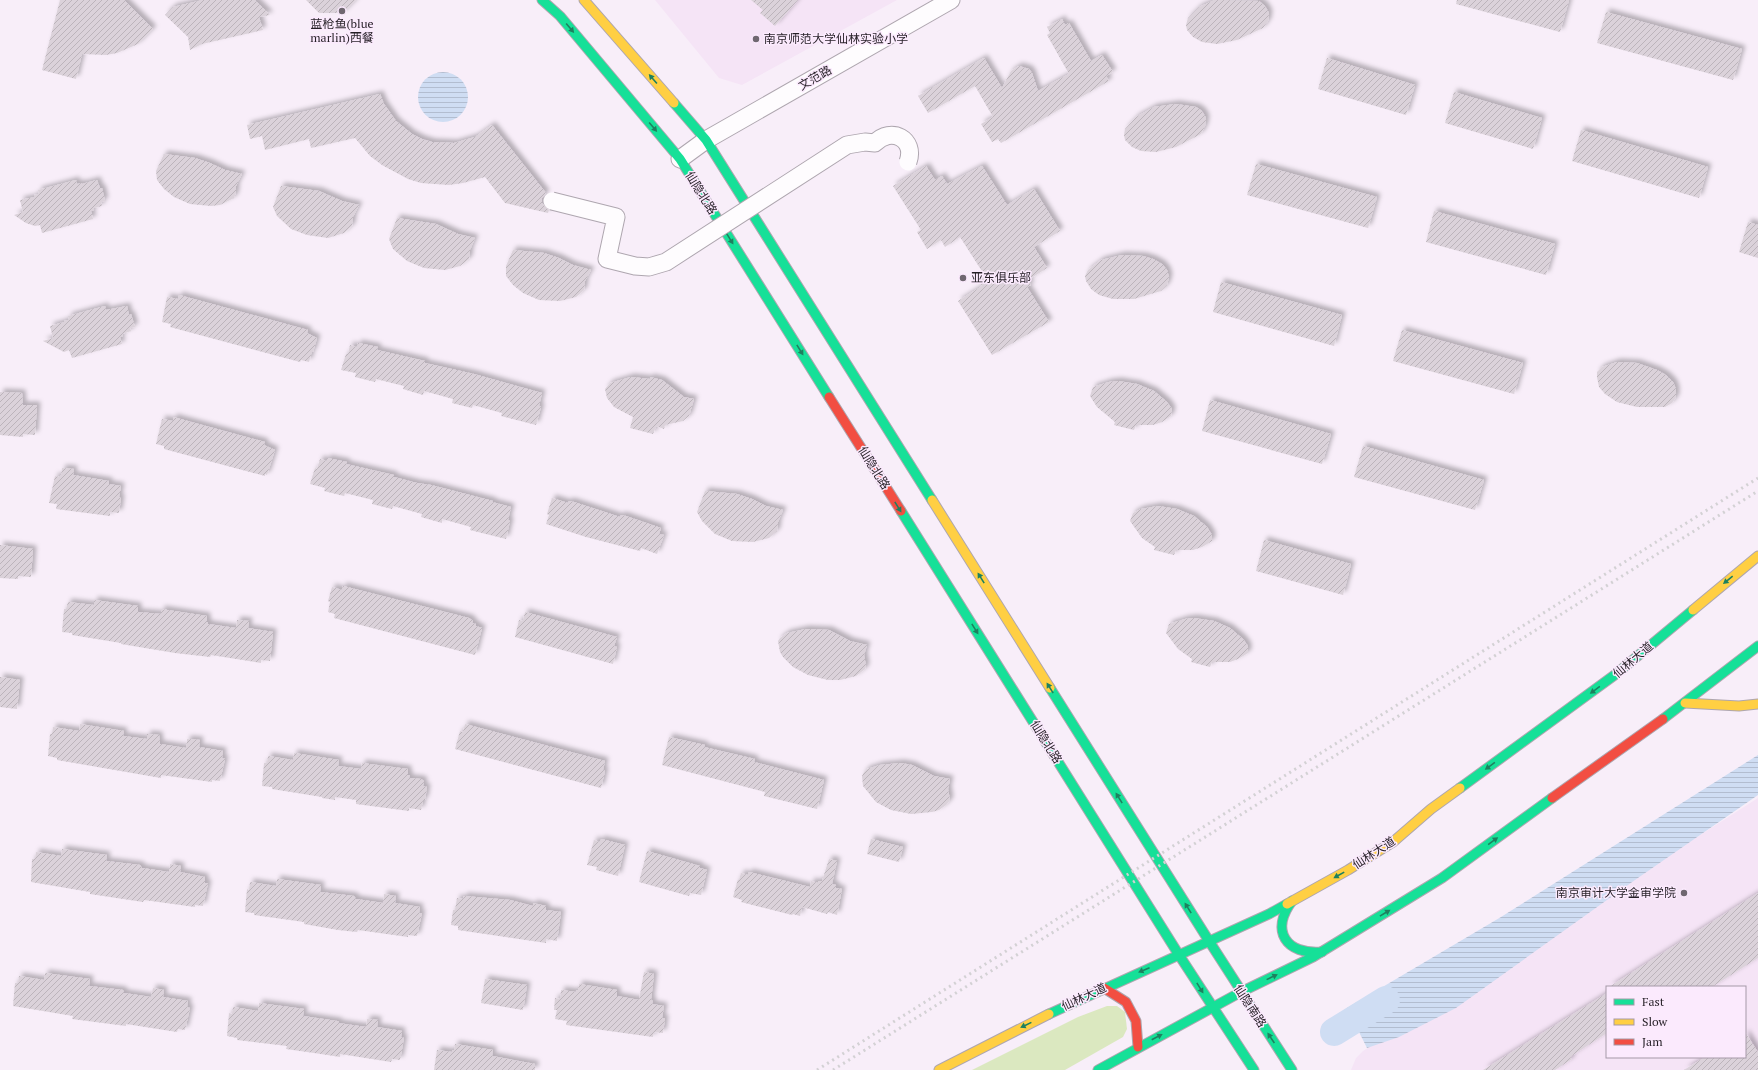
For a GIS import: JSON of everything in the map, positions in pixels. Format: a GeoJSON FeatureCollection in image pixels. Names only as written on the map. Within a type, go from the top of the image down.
{"type":"FeatureCollection","features":[{"type":"Feature","properties":{"kind":"main road","name":"仙隐北路"},"geometry":{"type":"LineString","coordinates":[[542,0],[560,16],[680,159],[1179,955]]}},
{"type":"Feature","properties":{"kind":"main road"},"geometry":{"type":"LineString","coordinates":[[584,0],[706,140],[1209,941]]}},
{"type":"Feature","properties":{"kind":"main road","name":"仙林大道"},"geometry":{"type":"LineString","coordinates":[[939,1070],[1016,1030],[1104,988],[1269,914],[1348,870],[1393,842],[1431,809],[1616,674],[1758,556]]}},
{"type":"Feature","properties":{"kind":"main road"},"geometry":{"type":"LineString","coordinates":[[1098,1070],[1241,992],[1322,952],[1442,878],[1685,703],[1758,646]]}},
{"type":"Feature","properties":{"kind":"main road"},"geometry":{"type":"LineString","coordinates":[[1685,703],[1739,706],[1758,704]]}},
{"type":"Feature","properties":{"kind":"main road"},"geometry":{"type":"LineString","coordinates":[[1292,901],[1283,913],[1281,921],[1283,936],[1288,943],[1300,952],[1307,954],[1322,952]]}},
{"type":"Feature","properties":{"kind":"main road","name":"仙隐南路"},"geometry":{"type":"LineString","coordinates":[[1209,941],[1292,1070]]}},
{"type":"Feature","properties":{"kind":"main road"},"geometry":{"type":"LineString","coordinates":[[1179,955],[1254,1070]]}},
{"type":"Feature","properties":{"kind":"main road"},"geometry":{"type":"LineString","coordinates":[[1104,988],[1126,1002],[1136,1021],[1138,1047]]}},
{"type":"Feature","properties":{"kind":"street","name":"文范路"},"geometry":{"type":"LineString","coordinates":[[680,159],[706,140],[951,0]]}},
{"type":"Feature","properties":{"kind":"street"},"geometry":{"type":"LineString","coordinates":[[552,201],[616,217],[607,259],[635,266],[649,267],[666,262],[847,145],[860,142],[875,143],[884,136],[895,135],[905,141],[908,146],[908,162]]}},
{"type":"Feature","properties":{"kind":"shaded area","name":"南京师范大学仙林实验小学"},"geometry":{"type":"Polygon","coordinates":[[[655,0],[897,0],[742,85],[719,78],[655,0]]]}},
{"type":"Feature","properties":{"kind":"shaded area","name":"南京审计大学金审学院"},"geometry":{"type":"Polygon","coordinates":[[[1758,798],[1758,1070],[1351,1070],[1356,1058],[1363,1051],[1758,798]]]}},
{"type":"Feature","properties":{"kind":"green space"},"geometry":{"type":"Polygon","coordinates":[[[1107,1006],[1117,1006],[1125,1012],[1127,1029],[1123,1037],[1065,1070],[972,1070],[1078,1017],[1107,1006]]]}},
{"type":"Feature","properties":{"kind":"water"},"geometry":{"type":"Polygon","coordinates":[[[443,72],[457,76],[464,83],[468,97],[464,111],[457,118],[443,122],[429,118],[422,111],[418,97],[422,83],[429,76],[443,72]]]}},
{"type":"Feature","properties":{"kind":"water"},"geometry":{"type":"Polygon","coordinates":[[[1758,755],[1758,795],[1635,880],[1456,1008],[1399,1037],[1367,1048],[1347,1008],[1501,917],[1758,755]]]}},
{"type":"Feature","properties":{"kind":"building"},"geometry":{"type":"Polygon","coordinates":[[[60,0],[124,0],[153,29],[138,44],[117,53],[106,55],[82,54],[76,79],[42,70],[60,0]]]}},
{"type":"Feature","properties":{"kind":"building"},"geometry":{"type":"Polygon","coordinates":[[[203,0],[255,0],[270,15],[259,17],[263,30],[202,44],[190,50],[188,37],[165,15],[173,7],[203,0]]]}},
{"type":"Feature","properties":{"kind":"building"},"geometry":{"type":"Polygon","coordinates":[[[306,0],[356,0],[343,13],[319,13],[306,0]]]}},
{"type":"Feature","properties":{"kind":"building"},"geometry":{"type":"Polygon","coordinates":[[[751,0],[798,0],[775,26],[760,13],[763,10],[751,0]]]}},
{"type":"Feature","properties":{"kind":"building"},"geometry":{"type":"Polygon","coordinates":[[[1215,0],[1259,1],[1265,6],[1269,13],[1268,21],[1263,28],[1237,40],[1217,44],[1202,42],[1193,37],[1187,30],[1186,25],[1188,18],[1199,7],[1215,0]]]}},
{"type":"Feature","properties":{"kind":"building"},"geometry":{"type":"Polygon","coordinates":[[[1457,0],[1569,0],[1560,32],[1456,4],[1457,0]]]}},
{"type":"Feature","properties":{"kind":"building"},"geometry":{"type":"Polygon","coordinates":[[[1606,12],[1742,49],[1733,80],[1597,43],[1606,12]]]}},
{"type":"Feature","properties":{"kind":"building"},"geometry":{"type":"Polygon","coordinates":[[[1062,19],[1065,25],[1069,23],[1091,61],[1102,55],[1113,72],[1106,76],[1109,81],[1001,143],[998,139],[992,142],[981,124],[993,117],[975,86],[928,113],[918,96],[984,58],[1002,88],[1011,71],[1019,66],[1029,69],[1032,73],[1038,91],[1069,74],[1047,35],[1050,33],[1047,27],[1062,19]]]}},
{"type":"Feature","properties":{"kind":"building"},"geometry":{"type":"Polygon","coordinates":[[[1327,58],[1415,85],[1406,115],[1318,89],[1327,58]]]}},
{"type":"Feature","properties":{"kind":"building"},"geometry":{"type":"Polygon","coordinates":[[[1454,92],[1542,118],[1533,149],[1445,123],[1454,92]]]}},
{"type":"Feature","properties":{"kind":"building"},"geometry":{"type":"Polygon","coordinates":[[[380,94],[384,104],[396,121],[412,134],[432,142],[454,143],[475,137],[492,125],[546,193],[542,198],[542,203],[549,210],[548,213],[505,203],[485,177],[449,185],[421,183],[408,179],[382,165],[370,156],[355,138],[311,148],[309,139],[265,150],[262,136],[250,139],[247,125],[380,94]]]}},
{"type":"Feature","properties":{"kind":"building"},"geometry":{"type":"Polygon","coordinates":[[[1176,104],[1196,107],[1202,111],[1206,118],[1205,126],[1201,134],[1176,147],[1156,152],[1141,151],[1132,147],[1125,140],[1125,129],[1136,117],[1154,107],[1176,104]]]}},
{"type":"Feature","properties":{"kind":"building"},"geometry":{"type":"Polygon","coordinates":[[[1581,130],[1708,167],[1699,198],[1572,161],[1581,130]]]}},
{"type":"Feature","properties":{"kind":"building"},"geometry":{"type":"Polygon","coordinates":[[[164,154],[195,158],[225,170],[242,174],[236,186],[234,198],[220,205],[211,206],[190,204],[174,197],[164,189],[157,180],[156,171],[164,154]]]}},
{"type":"Feature","properties":{"kind":"building"},"geometry":{"type":"Polygon","coordinates":[[[1256,164],[1377,197],[1368,228],[1247,195],[1256,164]]]}},
{"type":"Feature","properties":{"kind":"building"},"geometry":{"type":"Polygon","coordinates":[[[926,166],[935,180],[942,176],[947,184],[982,166],[1007,205],[1034,189],[1060,231],[1034,247],[1047,268],[1028,280],[1031,285],[1027,287],[1049,322],[992,355],[958,301],[982,286],[979,280],[985,276],[960,237],[945,247],[941,240],[927,249],[917,232],[921,230],[893,186],[926,166]]]}},
{"type":"Feature","properties":{"kind":"building"},"geometry":{"type":"Polygon","coordinates":[[[76,180],[77,184],[82,184],[97,180],[100,188],[102,188],[105,201],[101,202],[102,206],[94,208],[94,210],[91,211],[93,219],[42,233],[40,225],[35,226],[26,223],[14,215],[23,212],[20,200],[35,197],[34,195],[39,194],[38,190],[76,180]]]}},
{"type":"Feature","properties":{"kind":"building"},"geometry":{"type":"Polygon","coordinates":[[[281,186],[319,191],[342,201],[359,205],[353,217],[352,226],[344,233],[328,238],[307,235],[291,229],[277,216],[273,207],[281,186]]]}},
{"type":"Feature","properties":{"kind":"building"},"geometry":{"type":"Polygon","coordinates":[[[1434,211],[1555,244],[1546,275],[1426,242],[1434,211]]]}},
{"type":"Feature","properties":{"kind":"building"},"geometry":{"type":"Polygon","coordinates":[[[397,218],[436,224],[458,234],[475,238],[470,250],[469,259],[460,266],[445,270],[424,268],[407,261],[393,249],[389,239],[397,218]]]}},
{"type":"Feature","properties":{"kind":"building"},"geometry":{"type":"Polygon","coordinates":[[[1748,222],[1758,225],[1758,258],[1739,252],[1748,222]]]}},
{"type":"Feature","properties":{"kind":"building"},"geometry":{"type":"Polygon","coordinates":[[[513,250],[544,253],[573,265],[591,270],[585,281],[584,290],[576,297],[560,301],[539,300],[523,293],[513,285],[506,276],[506,266],[513,250]]]}},
{"type":"Feature","properties":{"kind":"building"},"geometry":{"type":"Polygon","coordinates":[[[1122,255],[1143,256],[1162,264],[1167,270],[1169,277],[1167,285],[1161,291],[1134,299],[1113,299],[1099,295],[1091,289],[1086,281],[1085,276],[1088,270],[1101,260],[1122,255]]]}},
{"type":"Feature","properties":{"kind":"building"},"geometry":{"type":"Polygon","coordinates":[[[1221,282],[1342,315],[1334,346],[1213,312],[1221,282]]]}},
{"type":"Feature","properties":{"kind":"building"},"geometry":{"type":"Polygon","coordinates":[[[179,295],[308,330],[307,333],[317,338],[309,362],[301,360],[300,362],[170,327],[171,324],[162,322],[167,297],[178,299],[179,295]]]}},
{"type":"Feature","properties":{"kind":"building"},"geometry":{"type":"Polygon","coordinates":[[[105,306],[106,310],[127,306],[129,315],[131,314],[135,327],[130,328],[131,331],[122,334],[123,336],[120,337],[122,344],[72,358],[69,350],[64,352],[43,341],[53,338],[50,326],[69,320],[68,316],[105,306]]]}},
{"type":"Feature","properties":{"kind":"building"},"geometry":{"type":"Polygon","coordinates":[[[1402,330],[1523,363],[1514,394],[1393,361],[1402,330]]]}},
{"type":"Feature","properties":{"kind":"building"},"geometry":{"type":"Polygon","coordinates":[[[358,343],[378,347],[377,350],[425,361],[425,363],[474,374],[542,393],[539,406],[541,407],[536,425],[501,416],[502,413],[473,405],[472,408],[452,403],[453,399],[424,391],[423,395],[403,389],[404,386],[376,379],[375,382],[355,377],[356,373],[341,370],[350,345],[357,347],[358,343]]]}},
{"type":"Feature","properties":{"kind":"building"},"geometry":{"type":"Polygon","coordinates":[[[1617,362],[1637,363],[1666,375],[1673,382],[1676,389],[1676,397],[1672,403],[1665,407],[1637,407],[1617,402],[1605,394],[1599,387],[1597,372],[1602,367],[1617,362]]]}},
{"type":"Feature","properties":{"kind":"building"},"geometry":{"type":"Polygon","coordinates":[[[631,377],[650,379],[650,377],[662,380],[684,397],[694,399],[689,416],[683,421],[665,425],[664,429],[656,426],[653,434],[630,428],[633,417],[614,407],[607,398],[605,389],[610,383],[631,377]]]}},
{"type":"Feature","properties":{"kind":"building"},"geometry":{"type":"Polygon","coordinates":[[[1118,381],[1137,384],[1154,391],[1167,402],[1172,409],[1171,416],[1162,422],[1153,425],[1136,425],[1134,430],[1114,425],[1115,422],[1097,407],[1090,396],[1093,387],[1118,381]]]}},
{"type":"Feature","properties":{"kind":"building"},"geometry":{"type":"Polygon","coordinates":[[[0,392],[22,393],[23,405],[37,405],[35,435],[23,434],[23,437],[0,435],[0,392]]]}},
{"type":"Feature","properties":{"kind":"building"},"geometry":{"type":"Polygon","coordinates":[[[1210,400],[1331,434],[1322,464],[1202,431],[1210,400]]]}},
{"type":"Feature","properties":{"kind":"building"},"geometry":{"type":"Polygon","coordinates":[[[173,417],[265,442],[264,445],[275,450],[267,475],[265,474],[265,476],[164,449],[164,446],[156,444],[162,419],[173,421],[173,417]]]}},
{"type":"Feature","properties":{"kind":"building"},"geometry":{"type":"Polygon","coordinates":[[[1363,446],[1484,480],[1475,510],[1354,477],[1363,446]]]}},
{"type":"Feature","properties":{"kind":"building"},"geometry":{"type":"Polygon","coordinates":[[[327,458],[347,462],[346,464],[394,475],[394,477],[431,485],[511,507],[506,539],[470,530],[471,527],[442,519],[442,523],[421,517],[422,514],[393,506],[392,509],[372,504],[373,500],[345,493],[344,496],[324,491],[325,488],[310,484],[315,468],[317,469],[320,459],[327,461],[327,458]]]}},
{"type":"Feature","properties":{"kind":"building"},"geometry":{"type":"Polygon","coordinates":[[[62,468],[74,469],[73,475],[109,481],[109,484],[121,486],[119,513],[110,512],[110,516],[56,509],[57,504],[49,503],[55,476],[60,477],[62,468]]]}},
{"type":"Feature","properties":{"kind":"building"},"geometry":{"type":"Polygon","coordinates":[[[705,491],[737,494],[766,506],[783,510],[778,522],[777,531],[769,538],[753,542],[732,541],[715,534],[702,521],[697,512],[705,491]]]}},
{"type":"Feature","properties":{"kind":"building"},"geometry":{"type":"Polygon","coordinates":[[[552,498],[568,503],[569,501],[574,502],[620,517],[621,515],[626,516],[661,528],[659,534],[664,535],[657,554],[641,548],[640,551],[586,537],[546,524],[549,515],[547,514],[552,498]]]}},
{"type":"Feature","properties":{"kind":"building"},"geometry":{"type":"Polygon","coordinates":[[[1158,506],[1177,509],[1194,516],[1207,527],[1212,535],[1212,541],[1193,550],[1176,550],[1174,555],[1154,550],[1155,547],[1142,538],[1130,521],[1133,513],[1141,509],[1158,506]]]}},
{"type":"Feature","properties":{"kind":"building"},"geometry":{"type":"Polygon","coordinates":[[[1264,540],[1351,564],[1343,595],[1256,571],[1264,540]]]}},
{"type":"Feature","properties":{"kind":"building"},"geometry":{"type":"Polygon","coordinates":[[[0,545],[33,549],[31,577],[18,576],[18,579],[0,578],[0,545]]]}},
{"type":"Feature","properties":{"kind":"building"},"geometry":{"type":"Polygon","coordinates":[[[343,586],[469,618],[473,621],[472,623],[482,628],[475,655],[334,618],[335,614],[328,612],[330,602],[328,601],[332,587],[342,590],[343,586]]]}},
{"type":"Feature","properties":{"kind":"building"},"geometry":{"type":"Polygon","coordinates":[[[94,600],[138,606],[138,612],[161,614],[161,609],[207,616],[208,624],[236,628],[237,620],[249,621],[248,628],[273,632],[270,661],[261,660],[261,663],[211,655],[210,657],[175,653],[62,632],[64,609],[66,609],[68,602],[94,605],[94,600]]]}},
{"type":"Feature","properties":{"kind":"building"},"geometry":{"type":"Polygon","coordinates":[[[525,612],[617,637],[614,646],[617,647],[613,664],[515,637],[519,620],[523,621],[525,612]]]}},
{"type":"Feature","properties":{"kind":"building"},"geometry":{"type":"Polygon","coordinates":[[[1194,618],[1214,621],[1230,628],[1243,639],[1248,646],[1248,653],[1230,662],[1212,662],[1210,667],[1191,662],[1192,659],[1178,649],[1166,633],[1169,624],[1194,618]]]}},
{"type":"Feature","properties":{"kind":"building"},"geometry":{"type":"Polygon","coordinates":[[[806,629],[829,630],[850,641],[867,645],[864,655],[866,666],[865,669],[856,676],[840,680],[828,680],[808,675],[793,667],[780,652],[778,641],[787,633],[806,629]]]}},
{"type":"Feature","properties":{"kind":"building"},"geometry":{"type":"Polygon","coordinates":[[[0,677],[20,680],[17,709],[0,707],[0,677]]]}},
{"type":"Feature","properties":{"kind":"building"},"geometry":{"type":"Polygon","coordinates":[[[80,724],[124,731],[123,736],[147,739],[147,734],[159,735],[160,744],[186,748],[187,739],[200,740],[199,747],[223,751],[222,758],[225,759],[220,781],[212,780],[212,782],[161,775],[161,778],[57,760],[57,758],[48,756],[50,734],[52,734],[53,727],[79,731],[80,724]]]}},
{"type":"Feature","properties":{"kind":"building"},"geometry":{"type":"Polygon","coordinates":[[[465,724],[605,761],[603,770],[605,771],[601,788],[455,749],[460,731],[463,732],[465,724]]]}},
{"type":"Feature","properties":{"kind":"building"},"geometry":{"type":"Polygon","coordinates":[[[669,737],[705,745],[704,747],[755,759],[754,762],[824,780],[817,809],[764,796],[765,792],[662,765],[669,737]]]}},
{"type":"Feature","properties":{"kind":"building"},"geometry":{"type":"Polygon","coordinates":[[[294,753],[339,760],[338,766],[361,769],[362,763],[408,769],[408,775],[410,775],[409,778],[421,779],[424,781],[423,786],[427,787],[425,800],[423,800],[421,810],[409,808],[409,811],[356,804],[356,800],[335,797],[335,800],[262,786],[264,763],[267,763],[268,756],[293,760],[294,753]]]}},
{"type":"Feature","properties":{"kind":"building"},"geometry":{"type":"Polygon","coordinates":[[[901,763],[912,765],[934,776],[950,779],[948,789],[950,800],[946,805],[939,810],[932,812],[911,814],[891,810],[876,802],[863,786],[862,776],[864,772],[867,769],[880,765],[901,763]]]}},
{"type":"Feature","properties":{"kind":"building"},"geometry":{"type":"Polygon","coordinates":[[[601,839],[625,845],[618,876],[596,870],[597,867],[587,865],[594,840],[600,842],[601,839]]]}},
{"type":"Feature","properties":{"kind":"building"},"geometry":{"type":"Polygon","coordinates":[[[871,839],[903,847],[899,862],[867,854],[871,839]]]}},
{"type":"Feature","properties":{"kind":"building"},"geometry":{"type":"Polygon","coordinates":[[[62,849],[107,855],[106,861],[140,865],[142,868],[169,872],[170,864],[181,866],[180,872],[205,877],[205,883],[208,883],[203,906],[195,905],[195,907],[144,900],[143,902],[90,894],[90,892],[31,882],[32,859],[35,859],[36,852],[61,856],[62,849]]]}},
{"type":"Feature","properties":{"kind":"building"},"geometry":{"type":"Polygon","coordinates":[[[647,851],[700,866],[700,868],[707,870],[701,895],[690,893],[689,896],[639,882],[647,851]]]}},
{"type":"Feature","properties":{"kind":"building"},"geometry":{"type":"Polygon","coordinates":[[[829,859],[837,861],[832,884],[836,885],[836,888],[842,889],[837,915],[828,912],[827,914],[802,907],[800,916],[792,915],[741,902],[742,900],[733,897],[741,873],[748,875],[749,872],[810,887],[811,881],[818,883],[818,881],[822,881],[829,859]]]}},
{"type":"Feature","properties":{"kind":"building"},"geometry":{"type":"Polygon","coordinates":[[[277,879],[321,885],[320,892],[354,896],[356,899],[383,903],[384,894],[396,896],[395,903],[420,907],[419,913],[422,913],[417,936],[408,935],[408,937],[358,930],[357,932],[338,930],[304,924],[304,922],[254,915],[254,913],[245,912],[247,889],[249,890],[250,882],[276,886],[277,879]]]}},
{"type":"Feature","properties":{"kind":"building"},"geometry":{"type":"Polygon","coordinates":[[[1758,893],[1758,958],[1714,986],[1611,986],[1758,893]]]}},
{"type":"Feature","properties":{"kind":"building"},"geometry":{"type":"Polygon","coordinates":[[[464,896],[510,900],[533,906],[533,903],[546,906],[546,910],[561,912],[557,941],[546,939],[546,943],[458,930],[458,926],[451,925],[453,910],[455,910],[457,898],[463,899],[464,896]]]}},
{"type":"Feature","properties":{"kind":"building"},"geometry":{"type":"Polygon","coordinates":[[[644,972],[654,974],[651,1000],[653,1001],[652,1004],[664,1006],[662,1018],[665,1018],[663,1033],[654,1032],[653,1037],[566,1025],[567,1021],[555,1019],[557,1010],[554,1010],[555,998],[560,999],[561,990],[576,992],[579,984],[617,990],[617,996],[639,1000],[644,972]]]}},
{"type":"Feature","properties":{"kind":"building"},"geometry":{"type":"Polygon","coordinates":[[[45,973],[90,979],[89,986],[123,990],[124,993],[151,997],[153,988],[164,990],[163,997],[188,1001],[187,1007],[190,1008],[185,1030],[178,1029],[177,1032],[126,1024],[126,1026],[72,1019],[73,1016],[13,1006],[15,983],[18,983],[19,976],[44,980],[45,973]]]}},
{"type":"Feature","properties":{"kind":"building"},"geometry":{"type":"Polygon","coordinates":[[[485,979],[527,985],[523,1010],[481,1003],[485,979]]]}},
{"type":"Feature","properties":{"kind":"building"},"geometry":{"type":"Polygon","coordinates":[[[1606,994],[1606,1034],[1570,1057],[1572,1059],[1555,1070],[1483,1070],[1606,994]]]}},
{"type":"Feature","properties":{"kind":"building"},"geometry":{"type":"Polygon","coordinates":[[[259,1003],[304,1009],[303,1016],[339,1021],[338,1023],[366,1027],[367,1019],[378,1020],[377,1027],[402,1031],[401,1037],[404,1038],[400,1060],[392,1059],[391,1062],[340,1054],[340,1057],[286,1049],[287,1046],[237,1040],[237,1038],[227,1036],[229,1013],[232,1014],[233,1007],[258,1011],[259,1003]]]}},
{"type":"Feature","properties":{"kind":"building"},"geometry":{"type":"Polygon","coordinates":[[[1746,1034],[1758,1052],[1758,1070],[1684,1070],[1703,1058],[1746,1058],[1746,1034]]]}},
{"type":"Feature","properties":{"kind":"building"},"geometry":{"type":"Polygon","coordinates":[[[455,1044],[493,1050],[492,1056],[535,1064],[535,1070],[434,1070],[437,1050],[452,1052],[455,1044]]]}},
{"type":"Feature","properties":{"kind":"waterway"},"geometry":{"type":"LineString","coordinates":[[1334,1032],[1386,1000]]}},
{"type":"Feature","properties":{"kind":"railway"},"geometry":{"type":"LineString","coordinates":[[817,1070],[1758,478]]}},
{"type":"Feature","properties":{"kind":"railway"},"geometry":{"type":"LineString","coordinates":[[833,1070],[1758,491]]}},
{"type":"Feature","properties":{"kind":"traffic: fast"},"geometry":{"type":"LineString","coordinates":[[542,0],[560,16],[680,159],[829,397]]}},
{"type":"Feature","properties":{"kind":"traffic: fast"},"geometry":{"type":"LineString","coordinates":[[674,103],[706,140],[932,500]]}},
{"type":"Feature","properties":{"kind":"traffic: fast"},"geometry":{"type":"LineString","coordinates":[[901,511],[1179,955]]}},
{"type":"Feature","properties":{"kind":"traffic: fast"},"geometry":{"type":"LineString","coordinates":[[1460,788],[1616,674],[1693,610]]}},
{"type":"Feature","properties":{"kind":"traffic: fast"},"geometry":{"type":"LineString","coordinates":[[1663,719],[1758,646]]}},
{"type":"Feature","properties":{"kind":"traffic: fast"},"geometry":{"type":"LineString","coordinates":[[1050,688],[1209,941]]}},
{"type":"Feature","properties":{"kind":"traffic: fast"},"geometry":{"type":"LineString","coordinates":[[1098,1070],[1241,992],[1313,957],[1442,878],[1552,798]]}},
{"type":"Feature","properties":{"kind":"traffic: fast"},"geometry":{"type":"LineString","coordinates":[[1292,901],[1285,912],[1282,922],[1282,931],[1285,939],[1299,950],[1322,952]]}},
{"type":"Feature","properties":{"kind":"traffic: fast"},"geometry":{"type":"LineString","coordinates":[[1049,1014],[1269,914],[1287,904]]}},
{"type":"Feature","properties":{"kind":"traffic: fast"},"geometry":{"type":"LineString","coordinates":[[1209,941],[1292,1070]]}},
{"type":"Feature","properties":{"kind":"traffic: fast"},"geometry":{"type":"LineString","coordinates":[[1179,955],[1254,1070]]}},
{"type":"Feature","properties":{"kind":"traffic: slow"},"geometry":{"type":"LineString","coordinates":[[584,0],[674,103]]}},
{"type":"Feature","properties":{"kind":"traffic: slow"},"geometry":{"type":"LineString","coordinates":[[932,500],[1050,688]]}},
{"type":"Feature","properties":{"kind":"traffic: slow"},"geometry":{"type":"LineString","coordinates":[[1693,610],[1758,556]]}},
{"type":"Feature","properties":{"kind":"traffic: slow"},"geometry":{"type":"LineString","coordinates":[[1685,703],[1739,706],[1758,704]]}},
{"type":"Feature","properties":{"kind":"traffic: slow"},"geometry":{"type":"LineString","coordinates":[[1287,904],[1348,870],[1393,842],[1431,809],[1460,788]]}},
{"type":"Feature","properties":{"kind":"traffic: slow"},"geometry":{"type":"LineString","coordinates":[[939,1070],[1049,1014]]}},
{"type":"Feature","properties":{"kind":"traffic: jam"},"geometry":{"type":"LineString","coordinates":[[829,397],[901,511]]}},
{"type":"Feature","properties":{"kind":"traffic: jam"},"geometry":{"type":"LineString","coordinates":[[1552,798],[1663,719]]}},
{"type":"Feature","properties":{"kind":"traffic: jam"},"geometry":{"type":"LineString","coordinates":[[1104,988],[1126,1002],[1136,1021],[1138,1047]]}},
{"type":"Feature","properties":{"kind":"place","name":"蓝枪鱼(blue marlin)西餐"},"geometry":{"type":"Point","coordinates":[342,11]}},
{"type":"Feature","properties":{"kind":"place","name":"南京师范大学仙林实验小学"},"geometry":{"type":"Point","coordinates":[756,39]}},
{"type":"Feature","properties":{"kind":"place","name":"亚东俱乐部"},"geometry":{"type":"Point","coordinates":[963,278]}},
{"type":"Feature","properties":{"kind":"place","name":"南京审计大学金审学院"},"geometry":{"type":"Point","coordinates":[1684,893]}}]}
